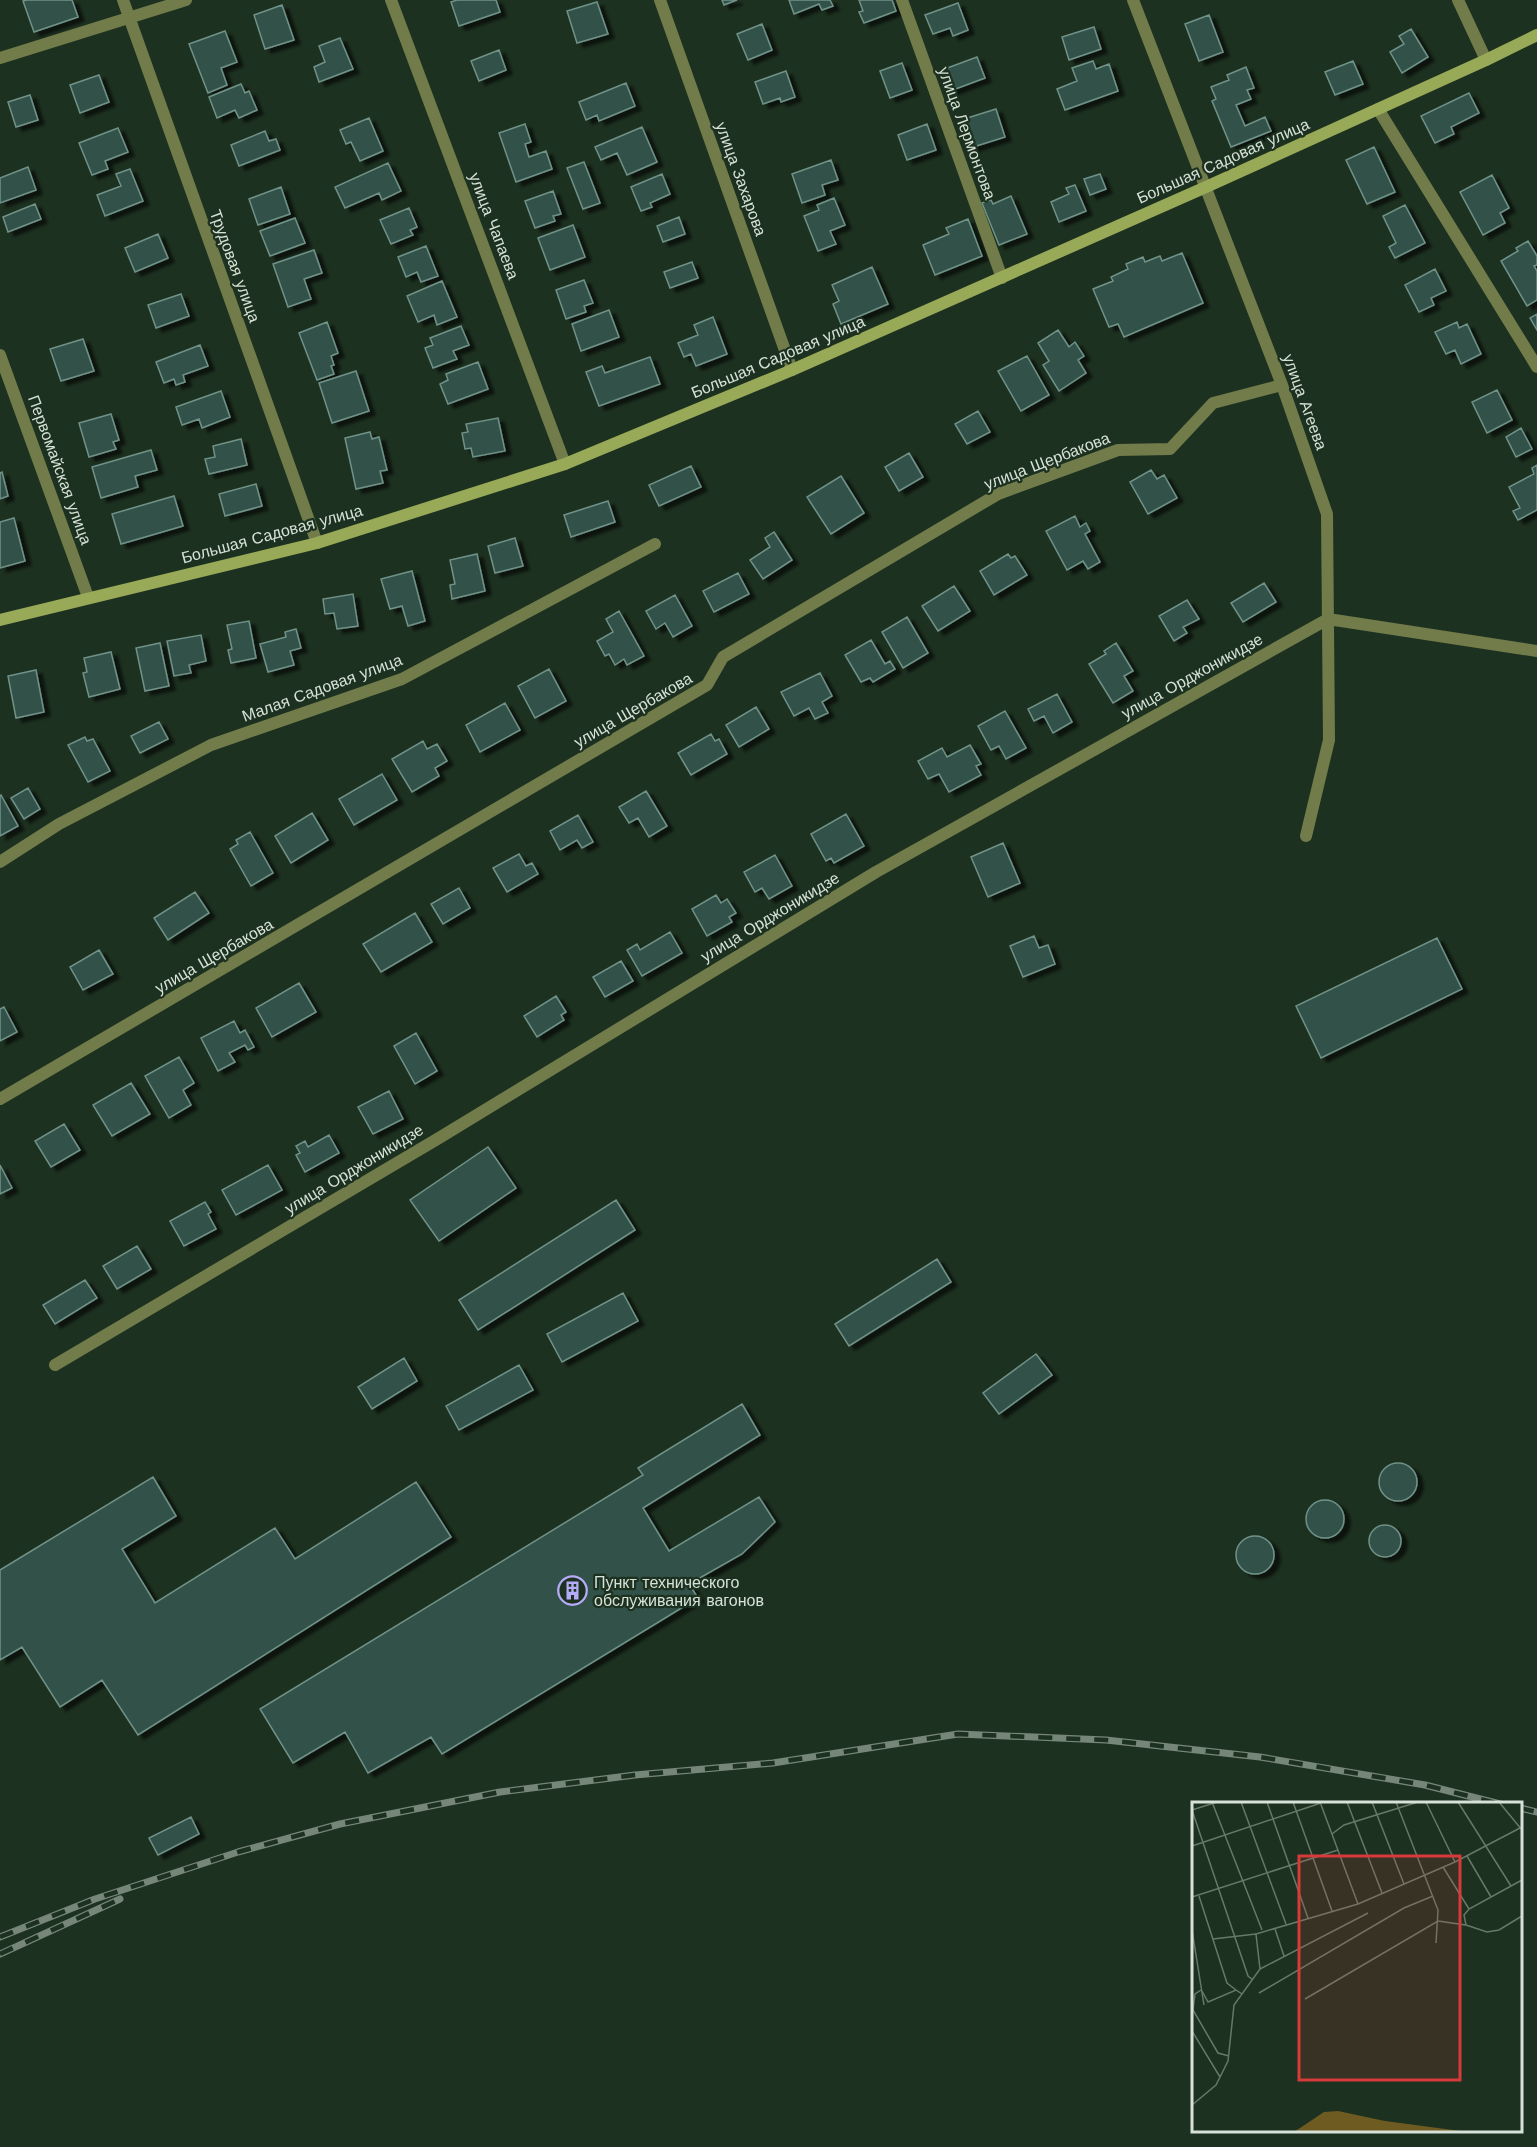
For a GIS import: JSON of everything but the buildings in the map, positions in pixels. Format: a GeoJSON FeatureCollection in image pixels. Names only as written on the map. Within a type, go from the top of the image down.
{"type":"FeatureCollection","features":[{"type":"Feature","properties":{"kind":"main road","name":"Большая Садовая улица"},"geometry":{"type":"LineString","coordinates":[[0,620],[317,543],[565,464],[792,370],[1002,278],[1537,35]]}},
{"type":"Feature","properties":{"kind":"street","name":"Трудовая улица"},"geometry":{"type":"LineString","coordinates":[[123,0],[317,543]]}},
{"type":"Feature","properties":{"kind":"street"},"geometry":{"type":"LineString","coordinates":[[0,58],[186,0]]}},
{"type":"Feature","properties":{"kind":"street","name":"улица Чапаева"},"geometry":{"type":"LineString","coordinates":[[391,0],[565,464]]}},
{"type":"Feature","properties":{"kind":"street","name":"улица Захарова"},"geometry":{"type":"LineString","coordinates":[[660,0],[792,370]]}},
{"type":"Feature","properties":{"kind":"street","name":"улица Лермонтова"},"geometry":{"type":"LineString","coordinates":[[902,0],[1002,278]]}},
{"type":"Feature","properties":{"kind":"street","name":"улица Агеева"},"geometry":{"type":"LineString","coordinates":[[1133,0],[1282,385],[1327,514],[1329,740],[1306,836]]}},
{"type":"Feature","properties":{"kind":"street"},"geometry":{"type":"LineString","coordinates":[[1458,0],[1486,60]]}},
{"type":"Feature","properties":{"kind":"street"},"geometry":{"type":"LineString","coordinates":[[1378,109],[1537,367]]}},
{"type":"Feature","properties":{"kind":"street","name":"Первомайская улица"},"geometry":{"type":"LineString","coordinates":[[0,355],[88,597]]}},
{"type":"Feature","properties":{"kind":"street","name":"улица Щербакова"},"geometry":{"type":"LineString","coordinates":[[0,1099],[707,685],[723,657],[998,494],[1118,450],[1170,449],[1213,403],[1282,385]]}},
{"type":"Feature","properties":{"kind":"street","name":"Малая Садовая улица"},"geometry":{"type":"LineString","coordinates":[[0,862],[59,824],[211,745],[402,679],[655,544]]}},
{"type":"Feature","properties":{"kind":"street"},"geometry":{"type":"LineString","coordinates":[[1328,618],[1537,651]]}},
{"type":"Feature","properties":{"kind":"street","name":"улица Орджоникидзе"},"geometry":{"type":"LineString","coordinates":[[55,1365],[439,1138],[876,872],[1328,618]]}},
{"type":"Feature","properties":{"kind":"railway"},"geometry":{"type":"LineString","coordinates":[[0,1937],[95,1899],[238,1852],[340,1824],[500,1792],[635,1775],[773,1763],[958,1734],[1106,1740],[1260,1757],[1425,1785],[1492,1802]]}},
{"type":"Feature","properties":{"kind":"railway"},"geometry":{"type":"LineString","coordinates":[[1522,1808],[1537,1812]]}},
{"type":"Feature","properties":{"kind":"railway"},"geometry":{"type":"LineString","coordinates":[[0,1954],[120,1899]]}},
{"type":"Feature","properties":{"kind":"place","name":"Пункт технического обслуживания вагонов"},"geometry":{"type":"Point","coordinates":[573,1591]}}]}
